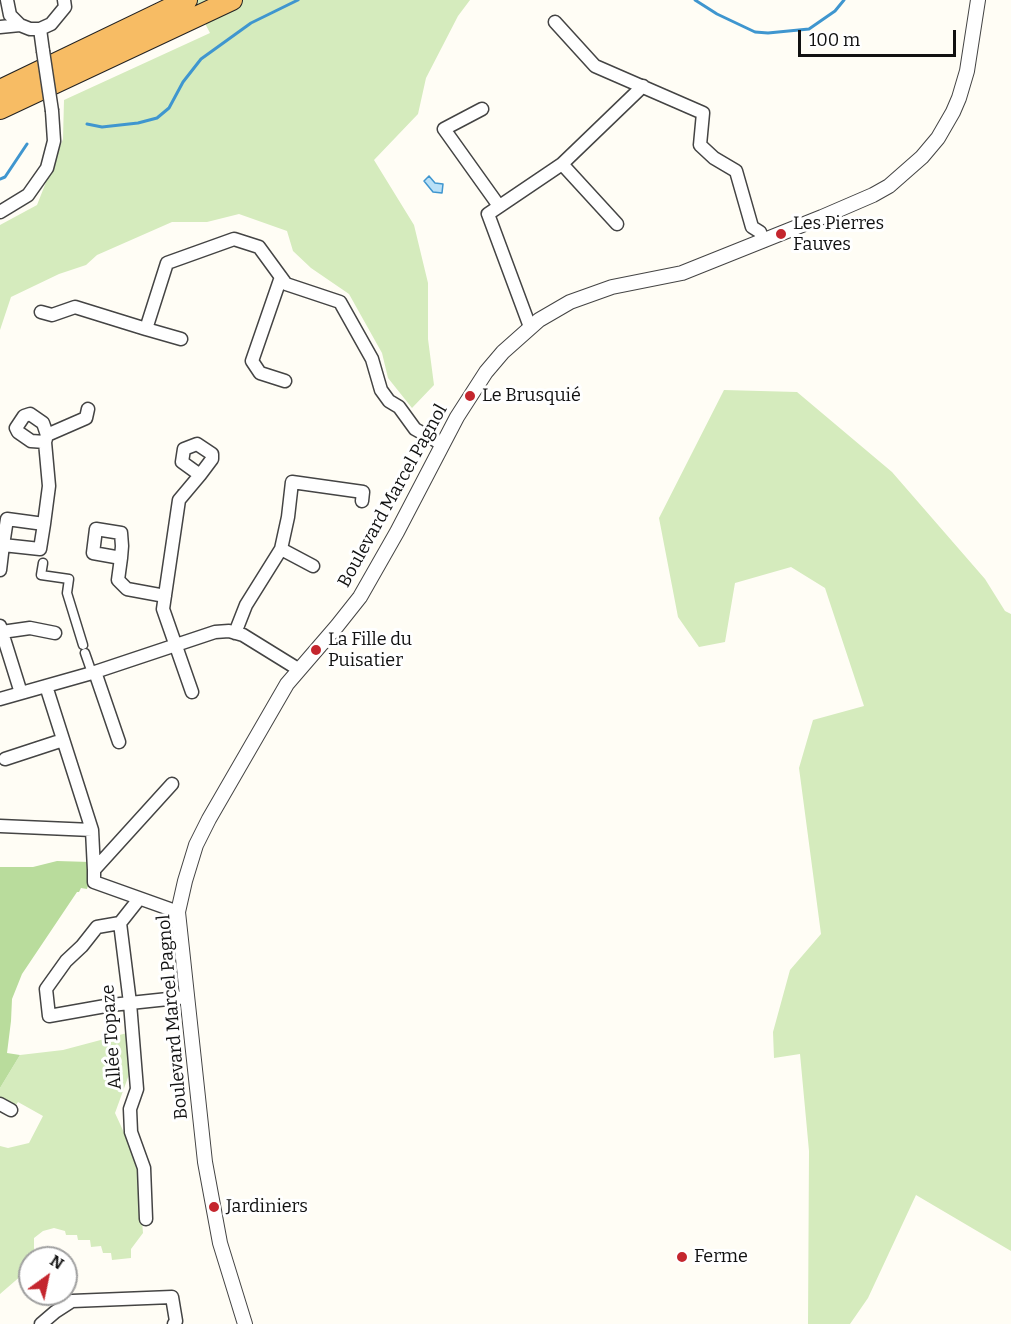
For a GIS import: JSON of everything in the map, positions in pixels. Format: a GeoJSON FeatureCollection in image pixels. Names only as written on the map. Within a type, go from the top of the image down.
{"type":"FeatureCollection","features":[{"type":"Feature","properties":{"kind":"highway"},"geometry":{"type":"LineString","coordinates":[[0,90],[187,0]]}},
{"type":"Feature","properties":{"kind":"highway"},"geometry":{"type":"LineString","coordinates":[[0,109],[232,0]]}},
{"type":"Feature","properties":{"kind":"highway"},"geometry":{"type":"LineString","coordinates":[[0,121],[88,78],[158,36]]}},
{"type":"Feature","properties":{"kind":"street"},"geometry":{"type":"LineString","coordinates":[[7,1],[10,15],[20,25],[30,29],[40,29],[51,24],[59,16],[65,7],[64,0]]}},
{"type":"Feature","properties":{"kind":"street","name":"Boulevard Marcel Pagnol"},"geometry":{"type":"LineString","coordinates":[[245,1324],[220,1244],[205,1162],[178,912],[184,881],[196,845],[272,706],[298,669],[360,597],[397,532],[442,444],[487,371],[503,352],[539,320],[570,302],[597,291],[682,273],[873,195],[889,186],[922,157],[938,138],[953,112],[964,85],[978,0]]}},
{"type":"Feature","properties":{"kind":"street"},"geometry":{"type":"LineString","coordinates":[[0,13],[7,1]]}},
{"type":"Feature","properties":{"kind":"street"},"geometry":{"type":"LineString","coordinates":[[555,22],[595,66],[703,113],[700,145],[714,158],[736,171],[752,227],[759,232],[763,241]]}},
{"type":"Feature","properties":{"kind":"street"},"geometry":{"type":"LineString","coordinates":[[0,27],[20,25]]}},
{"type":"Feature","properties":{"kind":"street"},"geometry":{"type":"LineString","coordinates":[[0,212],[28,195],[47,168],[54,141],[40,29]]}},
{"type":"Feature","properties":{"kind":"street"},"geometry":{"type":"LineString","coordinates":[[530,327],[488,214],[562,164],[643,86]]}},
{"type":"Feature","properties":{"kind":"street"},"geometry":{"type":"LineString","coordinates":[[483,109],[444,129],[499,206]]}},
{"type":"Feature","properties":{"kind":"street"},"geometry":{"type":"LineString","coordinates":[[562,164],[617,224]]}},
{"type":"Feature","properties":{"kind":"street"},"geometry":{"type":"LineString","coordinates":[[749,247],[746,237],[752,227]]}},
{"type":"Feature","properties":{"kind":"street"},"geometry":{"type":"LineString","coordinates":[[146,329],[167,263],[234,239],[259,247],[286,284],[340,302],[372,359],[381,390],[389,401],[399,407],[415,429],[442,444]]}},
{"type":"Feature","properties":{"kind":"street"},"geometry":{"type":"LineString","coordinates":[[281,277],[252,361],[260,373],[285,381]]}},
{"type":"Feature","properties":{"kind":"street"},"geometry":{"type":"LineString","coordinates":[[41,312],[52,315],[75,307],[181,339]]}},
{"type":"Feature","properties":{"kind":"street"},"geometry":{"type":"LineString","coordinates":[[88,409],[86,418],[46,438],[50,486],[44,524],[41,575],[69,579],[67,593],[84,649],[119,742]]}},
{"type":"Feature","properties":{"kind":"street"},"geometry":{"type":"LineString","coordinates":[[192,692],[163,609],[179,500],[200,475]]}},
{"type":"Feature","properties":{"kind":"street"},"geometry":{"type":"LineString","coordinates":[[235,633],[246,605],[281,549],[292,482],[363,492],[362,501]]}},
{"type":"Feature","properties":{"kind":"street"},"geometry":{"type":"LineString","coordinates":[[0,570],[4,518],[44,524]]}},
{"type":"Feature","properties":{"kind":"street"},"geometry":{"type":"LineString","coordinates":[[3,545],[42,556]]}},
{"type":"Feature","properties":{"kind":"street"},"geometry":{"type":"LineString","coordinates":[[281,549],[313,567]]}},
{"type":"Feature","properties":{"kind":"street"},"geometry":{"type":"LineString","coordinates":[[121,558],[118,580],[127,589],[165,596]]}},
{"type":"Feature","properties":{"kind":"street"},"geometry":{"type":"LineString","coordinates":[[21,693],[1,629],[30,628],[55,633]]}},
{"type":"Feature","properties":{"kind":"street"},"geometry":{"type":"LineString","coordinates":[[0,699],[93,672],[215,632],[235,633],[259,644],[298,669]]}},
{"type":"Feature","properties":{"kind":"street"},"geometry":{"type":"LineString","coordinates":[[46,686],[92,830],[94,876]]}},
{"type":"Feature","properties":{"kind":"street"},"geometry":{"type":"LineString","coordinates":[[5,759],[63,740]]}},
{"type":"Feature","properties":{"kind":"street"},"geometry":{"type":"LineString","coordinates":[[94,876],[172,784]]}},
{"type":"Feature","properties":{"kind":"street"},"geometry":{"type":"LineString","coordinates":[[0,826],[92,830]]}},
{"type":"Feature","properties":{"kind":"street"},"geometry":{"type":"LineString","coordinates":[[94,876],[139,899],[178,912]]}},
{"type":"Feature","properties":{"kind":"street"},"geometry":{"type":"LineString","coordinates":[[139,899],[120,923],[97,927],[66,961],[46,989],[49,1016],[130,1003],[187,997]]}},
{"type":"Feature","properties":{"kind":"street","name":"Allée Topaze"},"geometry":{"type":"LineString","coordinates":[[120,923],[137,1089],[130,1109],[131,1132],[144,1168],[146,1219]]}},
{"type":"Feature","properties":{"kind":"street"},"geometry":{"type":"LineString","coordinates":[[41,1324],[72,1301],[172,1297],[176,1321],[174,1324]]}},
{"type":"Feature","properties":{"kind":"green space"},"geometry":{"type":"Polygon","coordinates":[[[193,0],[470,0],[458,16],[426,78],[418,114],[374,160],[414,225],[428,283],[428,339],[434,385],[412,408],[388,378],[382,353],[349,294],[311,268],[293,251],[287,231],[239,214],[207,222],[172,222],[97,255],[86,265],[59,274],[11,297],[0,330],[0,225],[37,205],[63,139],[64,100],[210,33],[193,0]]]}},
{"type":"Feature","properties":{"kind":"green space"},"geometry":{"type":"Polygon","coordinates":[[[724,390],[797,392],[892,472],[985,579],[1005,611],[1011,614],[1011,1251],[916,1195],[868,1298],[850,1324],[808,1324],[809,1151],[800,1054],[774,1058],[773,1032],[790,970],[821,934],[799,768],[813,720],[864,706],[825,588],[791,567],[735,583],[725,642],[699,647],[678,617],[659,518],[724,390]]]}},
{"type":"Feature","properties":{"kind":"green space"},"geometry":{"type":"Polygon","coordinates":[[[57,861],[90,862],[92,871],[87,889],[81,888],[77,892],[22,974],[12,999],[7,1053],[20,1055],[0,1088],[0,867],[33,867],[57,861]]]}},
{"type":"Feature","properties":{"kind":"green space"},"geometry":{"type":"Polygon","coordinates":[[[127,1033],[131,1069],[115,1113],[137,1161],[143,1233],[131,1249],[131,1258],[112,1260],[111,1253],[103,1253],[101,1246],[91,1247],[90,1240],[78,1240],[77,1235],[66,1235],[65,1231],[54,1228],[43,1231],[34,1238],[34,1246],[18,1246],[18,1278],[0,1294],[0,1146],[8,1148],[29,1143],[43,1116],[18,1102],[14,1108],[0,1100],[0,1088],[20,1055],[63,1050],[127,1033]]]}},
{"type":"Feature","properties":{"kind":"water"},"geometry":{"type":"Polygon","coordinates":[[[429,176],[435,183],[443,184],[442,193],[433,192],[424,181],[429,176]]]}},
{"type":"Feature","properties":{"kind":"waterway"},"geometry":{"type":"LineString","coordinates":[[87,124],[102,127],[138,123],[157,118],[169,108],[183,82],[201,59],[251,23],[298,0]]}},
{"type":"Feature","properties":{"kind":"waterway"},"geometry":{"type":"LineString","coordinates":[[695,0],[717,14],[755,32],[768,33],[809,29],[835,11],[844,0]]}},
{"type":"Feature","properties":{"kind":"waterway"},"geometry":{"type":"LineString","coordinates":[[0,179],[5,177],[27,144]]}},
{"type":"Feature","properties":{"kind":"place","name":"Les Pierres Fauves"},"geometry":{"type":"Point","coordinates":[781,234]}},
{"type":"Feature","properties":{"kind":"place","name":"Le Brusquié"},"geometry":{"type":"Point","coordinates":[470,396]}},
{"type":"Feature","properties":{"kind":"place","name":"La Fille du Puisatier"},"geometry":{"type":"Point","coordinates":[316,650]}},
{"type":"Feature","properties":{"kind":"place","name":"Jardiniers"},"geometry":{"type":"Point","coordinates":[214,1207]}},
{"type":"Feature","properties":{"kind":"place","name":"Ferme"},"geometry":{"type":"Point","coordinates":[682,1257]}}]}
